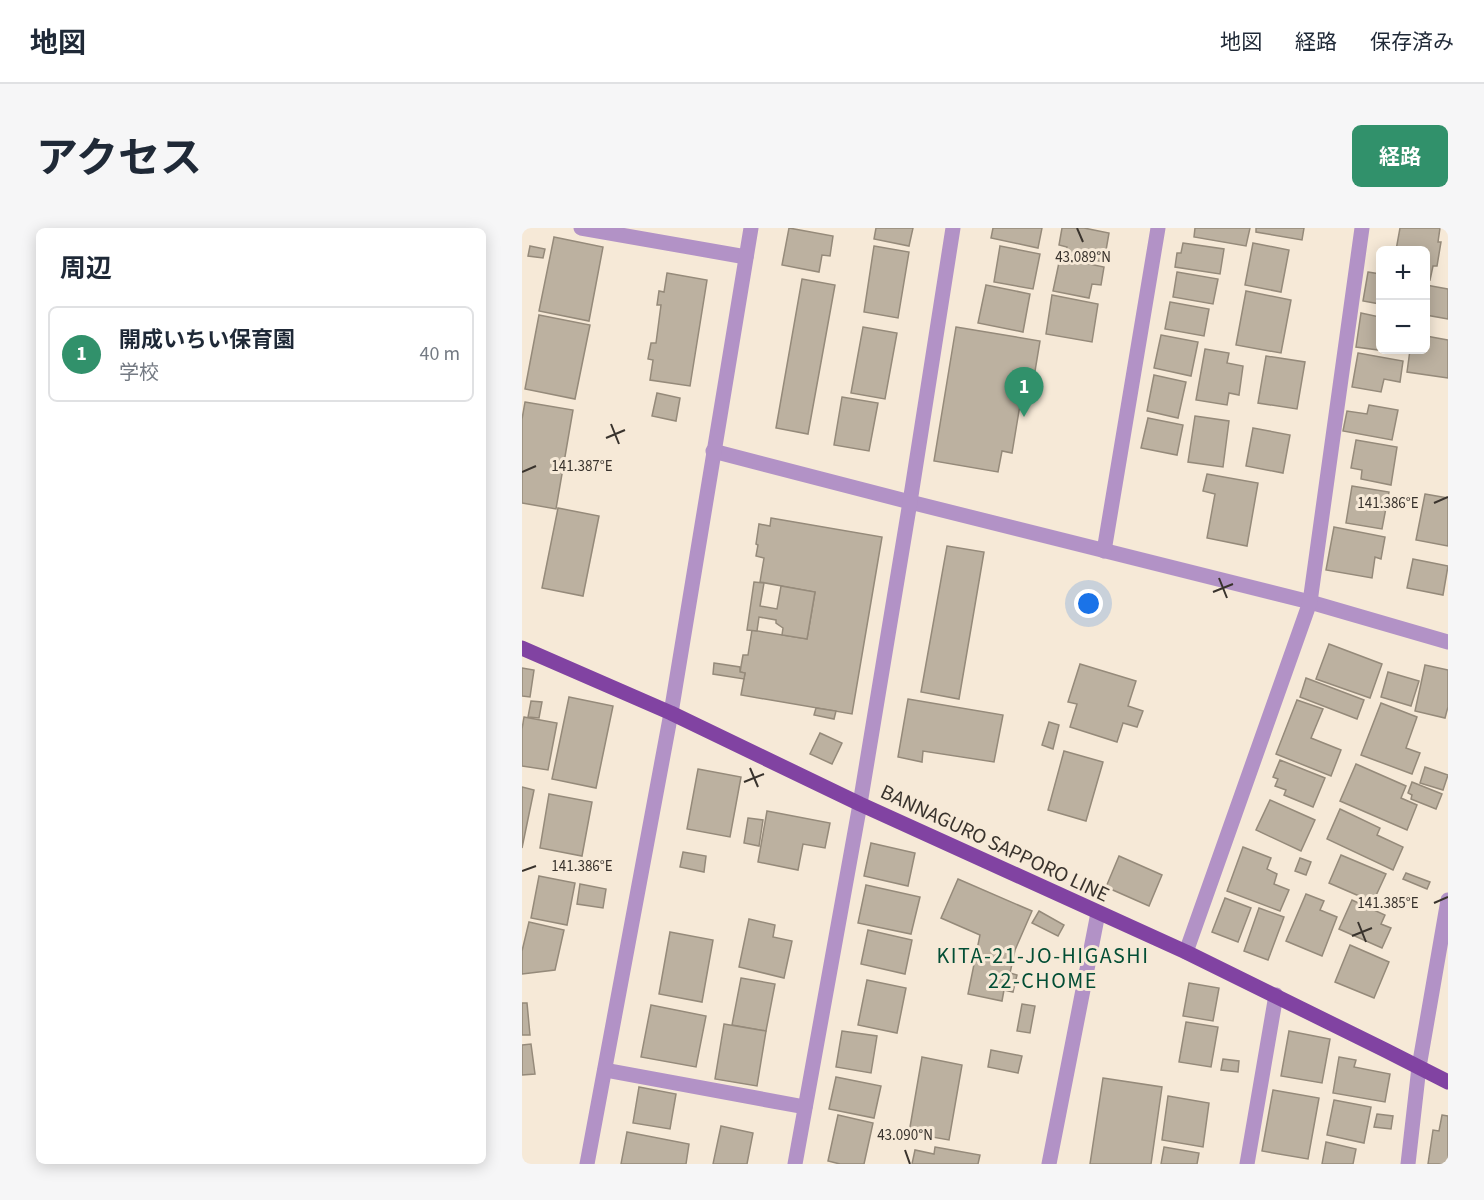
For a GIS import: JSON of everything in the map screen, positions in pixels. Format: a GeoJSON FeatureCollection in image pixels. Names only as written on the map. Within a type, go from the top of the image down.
{"type":"FeatureCollection","features":[{"type":"Feature","properties":{"kind":"main road","name":"BANNAGURO SAPPORO LINE"},"geometry":{"type":"LineString","coordinates":[[522,648],[671,713],[860,804],[1186,952],[1448,1082]]}},
{"type":"Feature","properties":{"kind":"street"},"geometry":{"type":"LineString","coordinates":[[581,228],[746,257]]}},
{"type":"Feature","properties":{"kind":"street"},"geometry":{"type":"LineString","coordinates":[[587,1164],[671,713],[751,228]]}},
{"type":"Feature","properties":{"kind":"street"},"geometry":{"type":"LineString","coordinates":[[795,1164],[860,804],[953,228]]}},
{"type":"Feature","properties":{"kind":"street"},"geometry":{"type":"LineString","coordinates":[[1104,551],[1158,228]]}},
{"type":"Feature","properties":{"kind":"street"},"geometry":{"type":"LineString","coordinates":[[1186,952],[1310,602],[1362,228]]}},
{"type":"Feature","properties":{"kind":"street"},"geometry":{"type":"LineString","coordinates":[[713,452],[1310,602],[1448,642]]}},
{"type":"Feature","properties":{"kind":"street"},"geometry":{"type":"LineString","coordinates":[[1408,1164],[1419,1067],[1448,900]]}},
{"type":"Feature","properties":{"kind":"street"},"geometry":{"type":"LineString","coordinates":[[1049,1164],[1098,913]]}},
{"type":"Feature","properties":{"kind":"street"},"geometry":{"type":"LineString","coordinates":[[1247,1164],[1276,995]]}},
{"type":"Feature","properties":{"kind":"street"},"geometry":{"type":"LineString","coordinates":[[605,1070],[805,1107]]}},
{"type":"Feature","properties":{"kind":"building"},"geometry":{"type":"Polygon","coordinates":[[[789,228],[833,236],[830,256],[822,255],[819,272],[782,265],[789,228]]]}},
{"type":"Feature","properties":{"kind":"building"},"geometry":{"type":"Polygon","coordinates":[[[876,228],[913,228],[909,246],[874,239],[876,228]]]}},
{"type":"Feature","properties":{"kind":"building"},"geometry":{"type":"Polygon","coordinates":[[[993,228],[1042,228],[1038,248],[991,238],[993,228]]]}},
{"type":"Feature","properties":{"kind":"building"},"geometry":{"type":"Polygon","coordinates":[[[1062,228],[1084,228],[1109,233],[1104,262],[1066,254],[1067,247],[1059,245],[1062,228]]]}},
{"type":"Feature","properties":{"kind":"building"},"geometry":{"type":"Polygon","coordinates":[[[1195,228],[1250,228],[1246,246],[1194,237],[1195,228]]]}},
{"type":"Feature","properties":{"kind":"building"},"geometry":{"type":"Polygon","coordinates":[[[1256,228],[1304,228],[1302,240],[1256,232],[1256,228]]]}},
{"type":"Feature","properties":{"kind":"building"},"geometry":{"type":"Polygon","coordinates":[[[1400,228],[1440,228],[1438,242],[1441,242],[1437,266],[1433,266],[1430,280],[1430,246],[1397,246],[1400,228]]]}},
{"type":"Feature","properties":{"kind":"building"},"geometry":{"type":"Polygon","coordinates":[[[554,237],[603,247],[589,321],[539,311],[554,237]]]}},
{"type":"Feature","properties":{"kind":"building"},"geometry":{"type":"Polygon","coordinates":[[[1183,243],[1224,249],[1220,274],[1175,267],[1177,253],[1181,253],[1183,243]]]}},
{"type":"Feature","properties":{"kind":"building"},"geometry":{"type":"Polygon","coordinates":[[[1253,243],[1289,250],[1281,292],[1245,285],[1253,243]]]}},
{"type":"Feature","properties":{"kind":"building"},"geometry":{"type":"Polygon","coordinates":[[[530,246],[545,249],[543,258],[528,256],[530,246]]]}},
{"type":"Feature","properties":{"kind":"building"},"geometry":{"type":"Polygon","coordinates":[[[874,246],[909,252],[898,318],[864,312],[874,246]]]}},
{"type":"Feature","properties":{"kind":"building"},"geometry":{"type":"Polygon","coordinates":[[[1000,246],[1040,254],[1033,289],[994,282],[1000,246]]]}},
{"type":"Feature","properties":{"kind":"building"},"geometry":{"type":"Polygon","coordinates":[[[1060,258],[1104,267],[1101,285],[1092,284],[1089,298],[1053,291],[1060,258]]]}},
{"type":"Feature","properties":{"kind":"building"},"geometry":{"type":"Polygon","coordinates":[[[1177,272],[1218,279],[1213,304],[1173,297],[1177,272]]]}},
{"type":"Feature","properties":{"kind":"building"},"geometry":{"type":"Polygon","coordinates":[[[1368,272],[1376,273],[1376,303],[1363,301],[1368,272]]]}},
{"type":"Feature","properties":{"kind":"building"},"geometry":{"type":"Polygon","coordinates":[[[667,273],[707,280],[690,386],[650,380],[653,360],[648,359],[651,343],[656,343],[661,305],[657,305],[659,291],[664,292],[667,273]]]}},
{"type":"Feature","properties":{"kind":"building"},"geometry":{"type":"Polygon","coordinates":[[[802,279],[835,285],[808,434],[776,428],[802,279]]]}},
{"type":"Feature","properties":{"kind":"building"},"geometry":{"type":"Polygon","coordinates":[[[986,285],[1030,294],[1023,332],[978,323],[986,285]]]}},
{"type":"Feature","properties":{"kind":"building"},"geometry":{"type":"Polygon","coordinates":[[[1430,286],[1448,289],[1448,319],[1430,316],[1430,286]]]}},
{"type":"Feature","properties":{"kind":"building"},"geometry":{"type":"Polygon","coordinates":[[[1246,291],[1291,300],[1281,353],[1236,345],[1246,291]]]}},
{"type":"Feature","properties":{"kind":"building"},"geometry":{"type":"Polygon","coordinates":[[[1052,295],[1098,304],[1092,342],[1046,334],[1052,295]]]}},
{"type":"Feature","properties":{"kind":"building"},"geometry":{"type":"Polygon","coordinates":[[[1170,302],[1209,309],[1204,336],[1165,329],[1170,302]]]}},
{"type":"Feature","properties":{"kind":"building"},"geometry":{"type":"Polygon","coordinates":[[[1361,313],[1376,316],[1376,350],[1356,347],[1361,313]]]}},
{"type":"Feature","properties":{"kind":"building"},"geometry":{"type":"Polygon","coordinates":[[[539,315],[590,325],[575,399],[525,389],[539,315]]]}},
{"type":"Feature","properties":{"kind":"building"},"geometry":{"type":"Polygon","coordinates":[[[863,327],[897,333],[885,399],[851,393],[863,327]]]}},
{"type":"Feature","properties":{"kind":"building"},"geometry":{"type":"Polygon","coordinates":[[[956,327],[1040,341],[1034,377],[1025,375],[1012,453],[1002,451],[998,472],[934,461],[956,327]]]}},
{"type":"Feature","properties":{"kind":"building"},"geometry":{"type":"Polygon","coordinates":[[[1161,335],[1198,342],[1191,376],[1154,368],[1161,335]]]}},
{"type":"Feature","properties":{"kind":"building"},"geometry":{"type":"Polygon","coordinates":[[[1430,337],[1448,340],[1448,378],[1407,372],[1409,354],[1430,354],[1430,337]]]}},
{"type":"Feature","properties":{"kind":"building"},"geometry":{"type":"Polygon","coordinates":[[[1205,349],[1229,353],[1227,363],[1243,366],[1239,395],[1229,393],[1227,405],[1196,400],[1205,349]]]}},
{"type":"Feature","properties":{"kind":"building"},"geometry":{"type":"Polygon","coordinates":[[[1358,353],[1403,361],[1400,382],[1384,379],[1381,392],[1352,387],[1358,353]]]}},
{"type":"Feature","properties":{"kind":"building"},"geometry":{"type":"Polygon","coordinates":[[[1266,356],[1305,362],[1297,409],[1258,403],[1266,356]]]}},
{"type":"Feature","properties":{"kind":"building"},"geometry":{"type":"Polygon","coordinates":[[[1154,375],[1186,382],[1178,418],[1147,411],[1154,375]]]}},
{"type":"Feature","properties":{"kind":"building"},"geometry":{"type":"Polygon","coordinates":[[[657,393],[680,398],[676,421],[652,416],[657,393]]]}},
{"type":"Feature","properties":{"kind":"building"},"geometry":{"type":"Polygon","coordinates":[[[842,397],[878,403],[869,451],[834,445],[842,397]]]}},
{"type":"Feature","properties":{"kind":"building"},"geometry":{"type":"Polygon","coordinates":[[[525,402],[573,410],[556,509],[522,503],[522,419],[525,402]]]}},
{"type":"Feature","properties":{"kind":"building"},"geometry":{"type":"Polygon","coordinates":[[[1369,405],[1398,410],[1392,440],[1343,431],[1347,411],[1367,414],[1369,405]]]}},
{"type":"Feature","properties":{"kind":"building"},"geometry":{"type":"Polygon","coordinates":[[[1195,416],[1229,421],[1223,467],[1188,462],[1195,416]]]}},
{"type":"Feature","properties":{"kind":"building"},"geometry":{"type":"Polygon","coordinates":[[[1148,418],[1183,425],[1177,455],[1141,448],[1148,418]]]}},
{"type":"Feature","properties":{"kind":"building"},"geometry":{"type":"Polygon","coordinates":[[[1253,428],[1290,435],[1283,473],[1246,466],[1253,428]]]}},
{"type":"Feature","properties":{"kind":"building"},"geometry":{"type":"Polygon","coordinates":[[[1356,440],[1397,447],[1391,485],[1361,479],[1362,470],[1351,468],[1356,440]]]}},
{"type":"Feature","properties":{"kind":"building"},"geometry":{"type":"Polygon","coordinates":[[[1207,474],[1258,483],[1247,546],[1207,538],[1215,494],[1203,491],[1207,474]]]}},
{"type":"Feature","properties":{"kind":"building"},"geometry":{"type":"Polygon","coordinates":[[[1352,486],[1389,492],[1382,529],[1346,523],[1352,486]]]}},
{"type":"Feature","properties":{"kind":"building"},"geometry":{"type":"Polygon","coordinates":[[[1425,494],[1448,498],[1448,546],[1416,540],[1425,494]]]}},
{"type":"Feature","properties":{"kind":"building"},"geometry":{"type":"Polygon","coordinates":[[[558,508],[599,516],[583,596],[542,588],[558,508]]]}},
{"type":"Feature","properties":{"kind":"building"},"geometry":{"type":"Polygon","coordinates":[[[771,518],[882,537],[852,714],[741,695],[745,673],[740,672],[743,655],[748,655],[752,630],[807,639],[815,592],[760,582],[764,558],[756,556],[759,524],[770,526],[771,518]]]}},
{"type":"Feature","properties":{"kind":"building"},"geometry":{"type":"Polygon","coordinates":[[[1334,527],[1385,537],[1381,559],[1375,557],[1372,578],[1326,570],[1334,527]]]}},
{"type":"Feature","properties":{"kind":"building"},"geometry":{"type":"Polygon","coordinates":[[[947,546],[984,552],[959,699],[921,692],[947,546]]]}},
{"type":"Feature","properties":{"kind":"building"},"geometry":{"type":"Polygon","coordinates":[[[1413,559],[1448,566],[1443,595],[1407,588],[1413,559]]]}},
{"type":"Feature","properties":{"kind":"building"},"geometry":{"type":"Polygon","coordinates":[[[754,582],[764,583],[760,606],[777,609],[781,586],[815,592],[807,639],[782,635],[783,628],[776,623],[776,620],[759,617],[757,631],[747,630],[754,582]]]}},
{"type":"Feature","properties":{"kind":"building"},"geometry":{"type":"Polygon","coordinates":[[[1329,644],[1382,664],[1370,698],[1316,679],[1329,644]]]}},
{"type":"Feature","properties":{"kind":"building"},"geometry":{"type":"Polygon","coordinates":[[[714,663],[740,667],[740,672],[745,673],[744,679],[713,674],[714,663]]]}},
{"type":"Feature","properties":{"kind":"building"},"geometry":{"type":"Polygon","coordinates":[[[1080,664],[1136,681],[1128,706],[1143,711],[1137,727],[1123,723],[1117,742],[1070,727],[1077,704],[1068,702],[1080,664]]]}},
{"type":"Feature","properties":{"kind":"building"},"geometry":{"type":"Polygon","coordinates":[[[1425,665],[1448,670],[1448,707],[1445,718],[1415,711],[1425,665]]]}},
{"type":"Feature","properties":{"kind":"building"},"geometry":{"type":"Polygon","coordinates":[[[522,668],[534,670],[530,697],[522,696],[522,668]]]}},
{"type":"Feature","properties":{"kind":"building"},"geometry":{"type":"Polygon","coordinates":[[[1388,672],[1419,681],[1411,706],[1381,697],[1388,672]]]}},
{"type":"Feature","properties":{"kind":"building"},"geometry":{"type":"Polygon","coordinates":[[[1306,678],[1364,700],[1357,719],[1300,697],[1306,678]]]}},
{"type":"Feature","properties":{"kind":"building"},"geometry":{"type":"Polygon","coordinates":[[[569,697],[613,706],[596,788],[552,779],[569,697]]]}},
{"type":"Feature","properties":{"kind":"building"},"geometry":{"type":"Polygon","coordinates":[[[908,699],[1003,715],[994,762],[923,751],[922,762],[898,757],[908,699]]]}},
{"type":"Feature","properties":{"kind":"building"},"geometry":{"type":"Polygon","coordinates":[[[1297,700],[1323,709],[1311,738],[1341,750],[1331,776],[1276,754],[1297,700]]]}},
{"type":"Feature","properties":{"kind":"building"},"geometry":{"type":"Polygon","coordinates":[[[531,701],[542,702],[539,718],[528,717],[531,701]]]}},
{"type":"Feature","properties":{"kind":"building"},"geometry":{"type":"Polygon","coordinates":[[[1381,703],[1417,717],[1406,748],[1420,753],[1412,774],[1361,755],[1381,703]]]}},
{"type":"Feature","properties":{"kind":"building"},"geometry":{"type":"Polygon","coordinates":[[[816,708],[836,711],[834,719],[814,715],[816,708]]]}},
{"type":"Feature","properties":{"kind":"building"},"geometry":{"type":"Polygon","coordinates":[[[524,717],[557,723],[548,770],[522,766],[524,717]]]}},
{"type":"Feature","properties":{"kind":"building"},"geometry":{"type":"Polygon","coordinates":[[[1049,722],[1059,725],[1053,749],[1042,745],[1049,722]]]}},
{"type":"Feature","properties":{"kind":"building"},"geometry":{"type":"Polygon","coordinates":[[[820,733],[842,743],[832,764],[810,754],[820,733]]]}},
{"type":"Feature","properties":{"kind":"building"},"geometry":{"type":"Polygon","coordinates":[[[1064,751],[1103,762],[1086,821],[1048,810],[1064,751]]]}},
{"type":"Feature","properties":{"kind":"building"},"geometry":{"type":"Polygon","coordinates":[[[1280,760],[1325,778],[1313,807],[1284,795],[1286,790],[1275,786],[1278,779],[1273,777],[1280,760]]]}},
{"type":"Feature","properties":{"kind":"building"},"geometry":{"type":"Polygon","coordinates":[[[1356,764],[1406,786],[1401,798],[1417,805],[1407,830],[1340,801],[1356,764]]]}},
{"type":"Feature","properties":{"kind":"building"},"geometry":{"type":"Polygon","coordinates":[[[1425,767],[1448,775],[1443,790],[1420,783],[1425,767]]]}},
{"type":"Feature","properties":{"kind":"building"},"geometry":{"type":"Polygon","coordinates":[[[698,769],[741,777],[730,837],[687,829],[698,769]]]}},
{"type":"Feature","properties":{"kind":"building"},"geometry":{"type":"Polygon","coordinates":[[[1412,782],[1442,794],[1436,809],[1411,799],[1412,795],[1408,793],[1412,782]]]}},
{"type":"Feature","properties":{"kind":"building"},"geometry":{"type":"Polygon","coordinates":[[[522,787],[534,790],[522,848],[522,787]]]}},
{"type":"Feature","properties":{"kind":"building"},"geometry":{"type":"Polygon","coordinates":[[[549,794],[592,802],[582,856],[540,848],[549,794]]]}},
{"type":"Feature","properties":{"kind":"building"},"geometry":{"type":"Polygon","coordinates":[[[1270,800],[1315,820],[1301,851],[1256,830],[1270,800]]]}},
{"type":"Feature","properties":{"kind":"building"},"geometry":{"type":"Polygon","coordinates":[[[1340,809],[1380,828],[1377,835],[1403,847],[1393,870],[1327,839],[1340,809]]]}},
{"type":"Feature","properties":{"kind":"building"},"geometry":{"type":"Polygon","coordinates":[[[767,811],[830,823],[825,848],[803,844],[798,870],[758,862],[767,811]]]}},
{"type":"Feature","properties":{"kind":"building"},"geometry":{"type":"Polygon","coordinates":[[[748,818],[763,820],[759,846],[744,843],[748,818]]]}},
{"type":"Feature","properties":{"kind":"building"},"geometry":{"type":"Polygon","coordinates":[[[871,843],[915,853],[908,886],[864,876],[871,843]]]}},
{"type":"Feature","properties":{"kind":"building"},"geometry":{"type":"Polygon","coordinates":[[[1243,847],[1271,858],[1267,869],[1277,874],[1274,884],[1289,890],[1280,911],[1227,891],[1243,847]]]}},
{"type":"Feature","properties":{"kind":"building"},"geometry":{"type":"Polygon","coordinates":[[[683,852],[706,856],[704,872],[680,867],[683,852]]]}},
{"type":"Feature","properties":{"kind":"building"},"geometry":{"type":"Polygon","coordinates":[[[1341,855],[1386,874],[1373,902],[1329,883],[1341,855]]]}},
{"type":"Feature","properties":{"kind":"building"},"geometry":{"type":"Polygon","coordinates":[[[1119,856],[1162,875],[1149,906],[1106,887],[1119,856]]]}},
{"type":"Feature","properties":{"kind":"building"},"geometry":{"type":"Polygon","coordinates":[[[1300,858],[1311,862],[1306,875],[1295,871],[1300,858]]]}},
{"type":"Feature","properties":{"kind":"building"},"geometry":{"type":"Polygon","coordinates":[[[1406,873],[1430,882],[1427,889],[1403,879],[1406,873]]]}},
{"type":"Feature","properties":{"kind":"building"},"geometry":{"type":"Polygon","coordinates":[[[539,876],[575,883],[567,925],[531,918],[539,876]]]}},
{"type":"Feature","properties":{"kind":"building"},"geometry":{"type":"Polygon","coordinates":[[[958,879],[1032,911],[1015,950],[1010,973],[1017,975],[1013,992],[1004,990],[1002,1001],[968,994],[980,935],[941,918],[958,879]]]}},
{"type":"Feature","properties":{"kind":"building"},"geometry":{"type":"Polygon","coordinates":[[[580,884],[606,889],[603,908],[577,904],[580,884]]]}},
{"type":"Feature","properties":{"kind":"building"},"geometry":{"type":"Polygon","coordinates":[[[866,885],[920,897],[911,934],[858,923],[866,885]]]}},
{"type":"Feature","properties":{"kind":"building"},"geometry":{"type":"Polygon","coordinates":[[[1306,894],[1324,901],[1320,910],[1337,917],[1322,956],[1286,941],[1306,894]]]}},
{"type":"Feature","properties":{"kind":"building"},"geometry":{"type":"Polygon","coordinates":[[[1225,898],[1251,908],[1238,942],[1212,932],[1225,898]]]}},
{"type":"Feature","properties":{"kind":"building"},"geometry":{"type":"Polygon","coordinates":[[[1352,900],[1385,915],[1381,924],[1391,928],[1382,948],[1339,929],[1352,900]]]}},
{"type":"Feature","properties":{"kind":"building"},"geometry":{"type":"Polygon","coordinates":[[[1259,908],[1284,917],[1268,960],[1244,951],[1259,908]]]}},
{"type":"Feature","properties":{"kind":"building"},"geometry":{"type":"Polygon","coordinates":[[[1039,911],[1064,925],[1058,936],[1032,923],[1039,911]]]}},
{"type":"Feature","properties":{"kind":"building"},"geometry":{"type":"Polygon","coordinates":[[[749,919],[775,925],[773,937],[792,941],[784,978],[739,967],[749,919]]]}},
{"type":"Feature","properties":{"kind":"building"},"geometry":{"type":"Polygon","coordinates":[[[529,922],[564,930],[555,970],[522,974],[522,951],[529,922]]]}},
{"type":"Feature","properties":{"kind":"building"},"geometry":{"type":"Polygon","coordinates":[[[868,930],[912,940],[905,974],[861,964],[868,930]]]}},
{"type":"Feature","properties":{"kind":"building"},"geometry":{"type":"Polygon","coordinates":[[[670,932],[713,940],[702,1002],[659,994],[670,932]]]}},
{"type":"Feature","properties":{"kind":"building"},"geometry":{"type":"Polygon","coordinates":[[[1350,945],[1389,962],[1374,998],[1335,982],[1350,945]]]}},
{"type":"Feature","properties":{"kind":"building"},"geometry":{"type":"Polygon","coordinates":[[[741,978],[775,984],[766,1031],[732,1025],[741,978]]]}},
{"type":"Feature","properties":{"kind":"building"},"geometry":{"type":"Polygon","coordinates":[[[867,980],[906,988],[897,1033],[858,1025],[867,980]]]}},
{"type":"Feature","properties":{"kind":"building"},"geometry":{"type":"Polygon","coordinates":[[[1189,983],[1219,988],[1213,1021],[1183,1016],[1189,983]]]}},
{"type":"Feature","properties":{"kind":"building"},"geometry":{"type":"Polygon","coordinates":[[[522,1003],[527,1003],[530,1035],[522,1035],[522,1003]]]}},
{"type":"Feature","properties":{"kind":"building"},"geometry":{"type":"Polygon","coordinates":[[[1022,1004],[1035,1006],[1030,1033],[1017,1031],[1022,1004]]]}},
{"type":"Feature","properties":{"kind":"building"},"geometry":{"type":"Polygon","coordinates":[[[651,1005],[706,1016],[696,1067],[641,1057],[651,1005]]]}},
{"type":"Feature","properties":{"kind":"building"},"geometry":{"type":"Polygon","coordinates":[[[1186,1022],[1218,1027],[1211,1067],[1179,1062],[1186,1022]]]}},
{"type":"Feature","properties":{"kind":"building"},"geometry":{"type":"Polygon","coordinates":[[[724,1024],[766,1031],[757,1086],[715,1079],[724,1024]]]}},
{"type":"Feature","properties":{"kind":"building"},"geometry":{"type":"Polygon","coordinates":[[[842,1031],[877,1036],[871,1073],[836,1067],[842,1031]]]}},
{"type":"Feature","properties":{"kind":"building"},"geometry":{"type":"Polygon","coordinates":[[[1289,1031],[1330,1039],[1322,1083],[1281,1076],[1289,1031]]]}},
{"type":"Feature","properties":{"kind":"building"},"geometry":{"type":"Polygon","coordinates":[[[531,1044],[535,1074],[522,1075],[522,1045],[531,1044]]]}},
{"type":"Feature","properties":{"kind":"building"},"geometry":{"type":"Polygon","coordinates":[[[991,1050],[1022,1056],[1018,1073],[988,1067],[991,1050]]]}},
{"type":"Feature","properties":{"kind":"building"},"geometry":{"type":"Polygon","coordinates":[[[922,1057],[962,1065],[949,1140],[909,1133],[922,1057]]]}},
{"type":"Feature","properties":{"kind":"building"},"geometry":{"type":"Polygon","coordinates":[[[1339,1057],[1356,1060],[1354,1067],[1390,1074],[1385,1102],[1333,1093],[1339,1057]]]}},
{"type":"Feature","properties":{"kind":"building"},"geometry":{"type":"Polygon","coordinates":[[[1223,1059],[1239,1061],[1238,1072],[1221,1070],[1223,1059]]]}},
{"type":"Feature","properties":{"kind":"building"},"geometry":{"type":"Polygon","coordinates":[[[836,1077],[881,1086],[874,1118],[829,1109],[836,1077]]]}},
{"type":"Feature","properties":{"kind":"building"},"geometry":{"type":"Polygon","coordinates":[[[1103,1078],[1162,1087],[1151,1164],[1090,1164],[1103,1078]]]}},
{"type":"Feature","properties":{"kind":"building"},"geometry":{"type":"Polygon","coordinates":[[[639,1087],[676,1094],[670,1129],[633,1123],[639,1087]]]}},
{"type":"Feature","properties":{"kind":"building"},"geometry":{"type":"Polygon","coordinates":[[[1273,1090],[1319,1098],[1308,1159],[1262,1151],[1273,1090]]]}},
{"type":"Feature","properties":{"kind":"building"},"geometry":{"type":"Polygon","coordinates":[[[1168,1096],[1209,1103],[1203,1147],[1162,1140],[1168,1096]]]}},
{"type":"Feature","properties":{"kind":"building"},"geometry":{"type":"Polygon","coordinates":[[[1334,1100],[1371,1107],[1364,1143],[1327,1135],[1334,1100]]]}},
{"type":"Feature","properties":{"kind":"building"},"geometry":{"type":"Polygon","coordinates":[[[1377,1114],[1393,1116],[1391,1129],[1374,1127],[1377,1114]]]}},
{"type":"Feature","properties":{"kind":"building"},"geometry":{"type":"Polygon","coordinates":[[[838,1115],[873,1123],[864,1164],[840,1164],[828,1161],[838,1115]]]}},
{"type":"Feature","properties":{"kind":"building"},"geometry":{"type":"Polygon","coordinates":[[[1442,1115],[1448,1116],[1448,1164],[1428,1164],[1433,1130],[1439,1131],[1442,1115]]]}},
{"type":"Feature","properties":{"kind":"building"},"geometry":{"type":"Polygon","coordinates":[[[721,1126],[753,1133],[747,1164],[713,1164],[721,1126]]]}},
{"type":"Feature","properties":{"kind":"building"},"geometry":{"type":"Polygon","coordinates":[[[627,1132],[689,1144],[686,1164],[621,1164],[627,1132]]]}},
{"type":"Feature","properties":{"kind":"building"},"geometry":{"type":"Polygon","coordinates":[[[1326,1142],[1356,1149],[1353,1164],[1322,1164],[1326,1142]]]}},
{"type":"Feature","properties":{"kind":"building"},"geometry":{"type":"Polygon","coordinates":[[[935,1147],[980,1155],[978,1164],[912,1164],[915,1150],[934,1154],[935,1147]]]}},
{"type":"Feature","properties":{"kind":"building"},"geometry":{"type":"Polygon","coordinates":[[[1164,1147],[1199,1153],[1197,1164],[1161,1164],[1164,1147]]]}},
{"type":"Feature","properties":{"kind":"place","name":"開成いちい保育園"},"geometry":{"type":"Point","coordinates":[1024,417]}},
{"type":"Feature","properties":{"kind":"district","name":"KITA-21-JO-HIGASHI 22-CHOME"},"geometry":{"type":"Point","coordinates":[1043,968]}}]}
